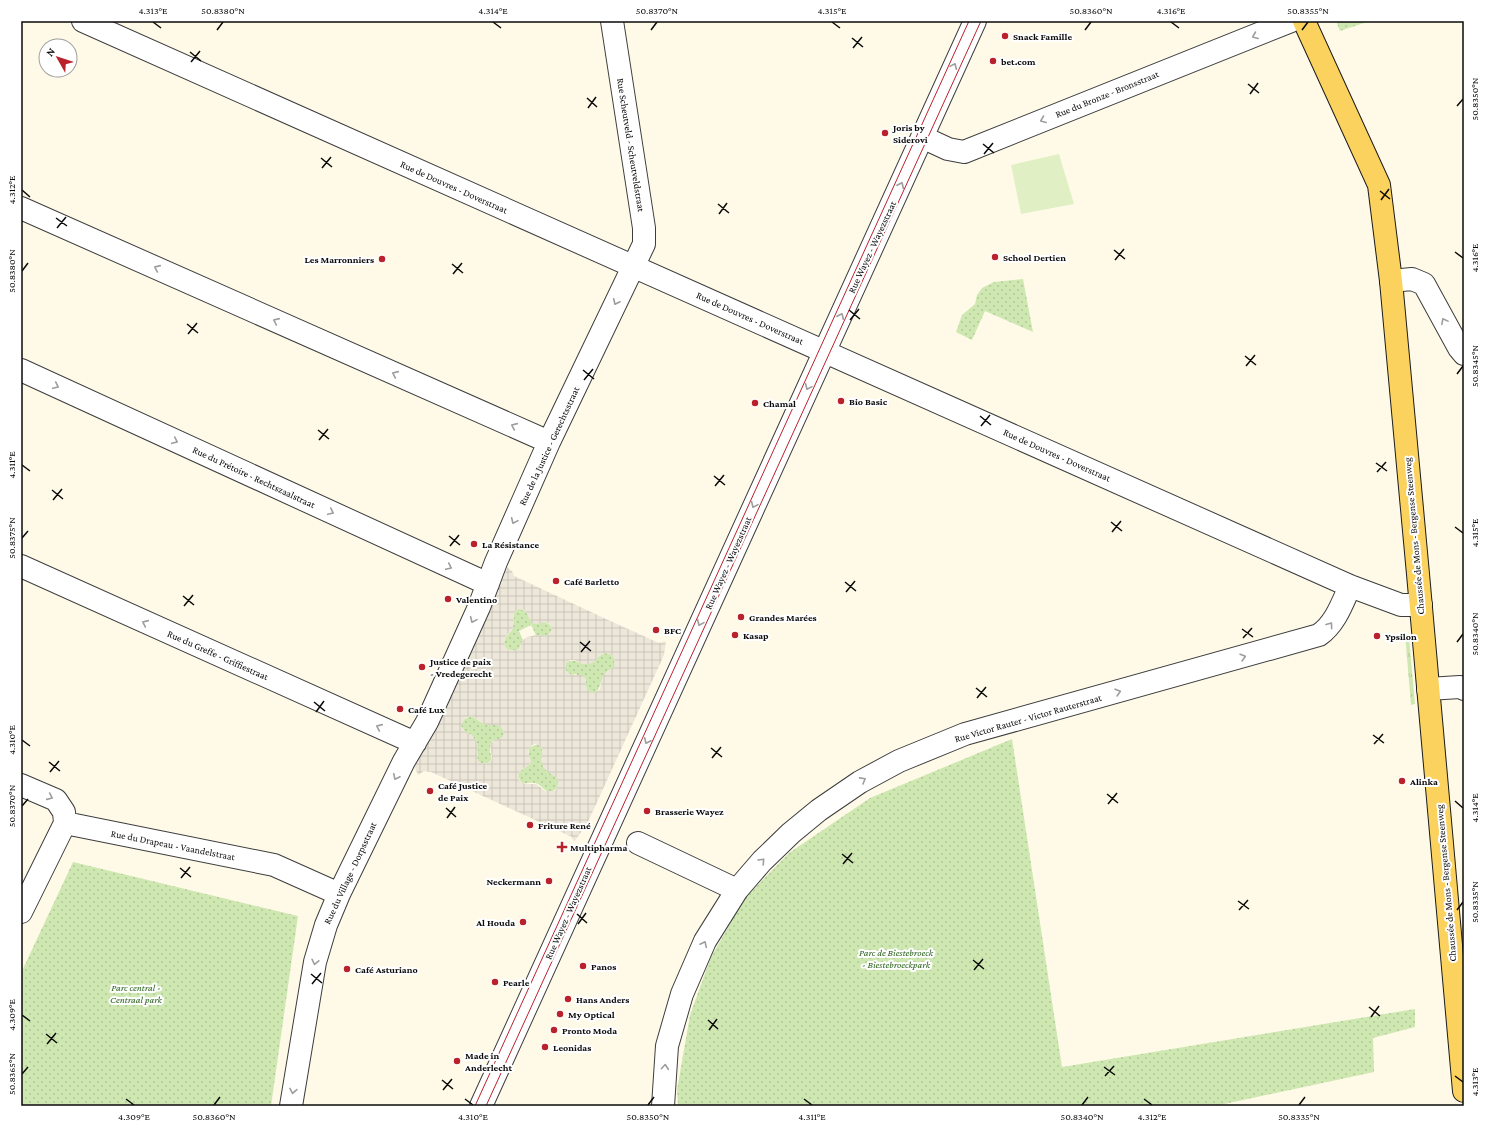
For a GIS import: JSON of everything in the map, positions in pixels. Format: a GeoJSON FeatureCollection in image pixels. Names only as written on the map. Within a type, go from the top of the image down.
{"type":"FeatureCollection","features":[{"type":"Feature","properties":{"kind":"main road","name":"Chaussée de Mons - Bergense Steenweg"},"geometry":{"type":"LineString","coordinates":[[1304,21],[1379,185],[1390,281],[1421,605],[1464,1091]]}},
{"type":"Feature","properties":{"kind":"street","name":"Rue de Douvres - Doverstraat"},"geometry":{"type":"LineString","coordinates":[[83,21],[1350,586],[1401,605],[1421,605]]}},
{"type":"Feature","properties":{"kind":"street","name":"Rue Scheutveld - Scheutveldstraat"},"geometry":{"type":"LineString","coordinates":[[612,21],[644,228],[644,244],[633,266]]}},
{"type":"Feature","properties":{"kind":"street","name":"Rue Wayez - Wayezstraat"},"geometry":{"type":"LineString","coordinates":[[480,1106],[975,21]]}},
{"type":"Feature","properties":{"kind":"street","name":"Rue du Bronze - Bronsstraat"},"geometry":{"type":"LineString","coordinates":[[922,137],[948,149],[964,152],[1291,21]]}},
{"type":"Feature","properties":{"kind":"street"},"geometry":{"type":"LineString","coordinates":[[21,208],[549,442]]}},
{"type":"Feature","properties":{"kind":"street","name":"Rue de la Justice - Gerechtsstraat"},"geometry":{"type":"LineString","coordinates":[[415,743],[427,722],[479,607],[496,562],[549,442],[633,266]]}},
{"type":"Feature","properties":{"kind":"street"},"geometry":{"type":"LineString","coordinates":[[1390,281],[1412,279],[1424,284],[1458,348],[1464,354]]}},
{"type":"Feature","properties":{"kind":"street","name":"Rue du Prétoire - Rechtszaalstraat"},"geometry":{"type":"LineString","coordinates":[[21,370],[488,584]]}},
{"type":"Feature","properties":{"kind":"street","name":"Rue du Greffe - Griffiestraat"},"geometry":{"type":"LineString","coordinates":[[21,566],[415,743]]}},
{"type":"Feature","properties":{"kind":"street","name":"Rue Victor Rauter - Victor Rauterstraat"},"geometry":{"type":"LineString","coordinates":[[663,1106],[667,1046],[682,994],[705,941],[736,890],[774,849],[818,810],[860,782],[898,761],[965,734],[1319,635],[1328,629],[1350,586]]}},
{"type":"Feature","properties":{"kind":"street"},"geometry":{"type":"LineString","coordinates":[[1428,689],[1460,686],[1464,689]]}},
{"type":"Feature","properties":{"kind":"street","name":"Rue du Village - Dorpsstraat"},"geometry":{"type":"LineString","coordinates":[[291,1106],[315,962],[326,925],[339,894],[404,761],[415,743]]}},
{"type":"Feature","properties":{"kind":"street"},"geometry":{"type":"LineString","coordinates":[[21,785],[56,800],[64,812],[65,823],[21,912]]}},
{"type":"Feature","properties":{"kind":"street","name":"Rue du Drapeau - Vaandelstraat"},"geometry":{"type":"LineString","coordinates":[[65,823],[274,865],[339,894]]}},
{"type":"Feature","properties":{"kind":"street"},"geometry":{"type":"LineString","coordinates":[[638,843],[736,890]]}},
{"type":"Feature","properties":{"kind":"green space"},"geometry":{"type":"Polygon","coordinates":[[[1336,21],[1370,21],[1340,31],[1336,21]]]}},
{"type":"Feature","properties":{"kind":"green space"},"geometry":{"type":"Polygon","coordinates":[[[1059,154],[1074,204],[1021,214],[1011,165],[1059,154]]]}},
{"type":"Feature","properties":{"kind":"green space"},"geometry":{"type":"Polygon","coordinates":[[[1023,279],[1033,332],[985,311],[972,340],[956,332],[962,315],[975,304],[977,295],[982,288],[994,282],[1023,279]]]}},
{"type":"Feature","properties":{"kind":"green space"},"geometry":{"type":"Polygon","coordinates":[[[518,609],[525,611],[530,620],[540,623],[548,623],[552,630],[547,635],[543,636],[536,635],[531,625],[519,631],[523,640],[519,649],[513,651],[506,648],[504,642],[506,636],[513,628],[514,613],[518,609]]]}},
{"type":"Feature","properties":{"kind":"green space"},"geometry":{"type":"Polygon","coordinates":[[[1405,634],[1409,637],[1415,704],[1411,705],[1405,634]]]}},
{"type":"Feature","properties":{"kind":"green space"},"geometry":{"type":"Polygon","coordinates":[[[605,653],[614,657],[615,666],[607,671],[595,693],[587,690],[586,682],[576,674],[571,675],[566,671],[566,663],[569,661],[582,663],[589,662],[605,653]]]}},
{"type":"Feature","properties":{"kind":"green space"},"geometry":{"type":"Polygon","coordinates":[[[470,716],[485,724],[498,725],[504,731],[502,738],[492,741],[490,748],[491,760],[486,764],[478,761],[477,747],[472,735],[465,732],[461,726],[463,720],[470,716]]]}},
{"type":"Feature","properties":{"kind":"green space","name":"Parc de Biestebroeck - Biestebroeckpark"},"geometry":{"type":"Polygon","coordinates":[[[1012,739],[1062,1067],[1415,1009],[1415,1027],[1373,1038],[1374,1072],[1215,1106],[678,1106],[677,1090],[690,1015],[711,957],[745,898],[789,853],[870,798],[1012,739]]]}},
{"type":"Feature","properties":{"kind":"green space"},"geometry":{"type":"Polygon","coordinates":[[[538,744],[543,752],[542,761],[544,767],[558,780],[557,788],[550,792],[535,783],[522,783],[518,777],[519,772],[530,764],[530,747],[538,744]]]}},
{"type":"Feature","properties":{"kind":"green space","name":"Parc central - Centraal park"},"geometry":{"type":"Polygon","coordinates":[[[73,862],[298,916],[271,1106],[21,1106],[21,973],[73,862]]]}},
{"type":"Feature","properties":{"kind":"shaded area"},"geometry":{"type":"Polygon","coordinates":[[[507,567],[512,571],[514,576],[606,619],[659,643],[666,641],[664,655],[588,822],[574,842],[572,837],[431,772],[424,771],[418,775],[414,766],[507,567]],[[518,609],[514,613],[513,628],[506,636],[504,641],[505,647],[508,650],[512,651],[519,649],[523,640],[527,637],[536,635],[546,636],[552,630],[549,623],[532,623],[523,609],[518,609]],[[605,653],[600,655],[594,662],[589,664],[583,664],[574,660],[570,660],[566,663],[566,671],[571,675],[582,675],[586,679],[588,691],[592,693],[600,689],[604,674],[615,666],[614,657],[610,654],[605,653]],[[470,716],[465,718],[461,726],[464,731],[472,735],[477,743],[478,761],[486,764],[491,761],[492,758],[490,745],[494,740],[502,738],[504,731],[498,725],[486,725],[474,717],[470,716]],[[536,744],[532,745],[528,752],[531,761],[530,764],[519,772],[519,780],[525,784],[536,784],[545,791],[555,791],[558,786],[557,778],[543,767],[541,759],[543,751],[541,747],[536,744]]]}},
{"type":"Feature","properties":{"kind":"tram line"},"geometry":{"type":"LineString","coordinates":[[475,1106],[969,21]]}},
{"type":"Feature","properties":{"kind":"tram line"},"geometry":{"type":"LineString","coordinates":[[486,1106],[981,21]]}},
{"type":"Feature","properties":{"kind":"place","name":"Snack Famille"},"geometry":{"type":"Point","coordinates":[1005,36]}},
{"type":"Feature","properties":{"kind":"place","name":"bet.com"},"geometry":{"type":"Point","coordinates":[993,61]}},
{"type":"Feature","properties":{"kind":"place","name":"Joris by Siderovi"},"geometry":{"type":"Point","coordinates":[885,133]}},
{"type":"Feature","properties":{"kind":"place","name":"School Dertien"},"geometry":{"type":"Point","coordinates":[995,257]}},
{"type":"Feature","properties":{"kind":"place","name":"Les Marronniers"},"geometry":{"type":"Point","coordinates":[382,259]}},
{"type":"Feature","properties":{"kind":"place","name":"Bio Basic"},"geometry":{"type":"Point","coordinates":[841,401]}},
{"type":"Feature","properties":{"kind":"place","name":"Chamal"},"geometry":{"type":"Point","coordinates":[755,403]}},
{"type":"Feature","properties":{"kind":"place","name":"La Résistance"},"geometry":{"type":"Point","coordinates":[474,544]}},
{"type":"Feature","properties":{"kind":"place","name":"Café Barletto"},"geometry":{"type":"Point","coordinates":[556,581]}},
{"type":"Feature","properties":{"kind":"place","name":"Valentino"},"geometry":{"type":"Point","coordinates":[448,599]}},
{"type":"Feature","properties":{"kind":"place","name":"Grandes Marées"},"geometry":{"type":"Point","coordinates":[741,617]}},
{"type":"Feature","properties":{"kind":"place","name":"BFC"},"geometry":{"type":"Point","coordinates":[656,630]}},
{"type":"Feature","properties":{"kind":"place","name":"Kasap"},"geometry":{"type":"Point","coordinates":[735,635]}},
{"type":"Feature","properties":{"kind":"place","name":"Ypsilon"},"geometry":{"type":"Point","coordinates":[1377,636]}},
{"type":"Feature","properties":{"kind":"place","name":"Justice de paix - Vredegerecht"},"geometry":{"type":"Point","coordinates":[422,667]}},
{"type":"Feature","properties":{"kind":"place","name":"Café Lux"},"geometry":{"type":"Point","coordinates":[400,709]}},
{"type":"Feature","properties":{"kind":"place","name":"Alinka"},"geometry":{"type":"Point","coordinates":[1402,781]}},
{"type":"Feature","properties":{"kind":"place","name":"Café Justice de Paix"},"geometry":{"type":"Point","coordinates":[430,791]}},
{"type":"Feature","properties":{"kind":"place","name":"Brasserie Wayez"},"geometry":{"type":"Point","coordinates":[647,811]}},
{"type":"Feature","properties":{"kind":"place","name":"Friture René"},"geometry":{"type":"Point","coordinates":[530,825]}},
{"type":"Feature","properties":{"kind":"place","name":"Multipharma"},"geometry":{"type":"Point","coordinates":[562,847]}},
{"type":"Feature","properties":{"kind":"place","name":"Neckermann"},"geometry":{"type":"Point","coordinates":[549,881]}},
{"type":"Feature","properties":{"kind":"place","name":"Al Houda"},"geometry":{"type":"Point","coordinates":[523,922]}},
{"type":"Feature","properties":{"kind":"place","name":"Panos"},"geometry":{"type":"Point","coordinates":[583,966]}},
{"type":"Feature","properties":{"kind":"place","name":"Café Asturiano"},"geometry":{"type":"Point","coordinates":[347,969]}},
{"type":"Feature","properties":{"kind":"place","name":"Pearle"},"geometry":{"type":"Point","coordinates":[495,982]}},
{"type":"Feature","properties":{"kind":"place","name":"Hans Anders"},"geometry":{"type":"Point","coordinates":[568,999]}},
{"type":"Feature","properties":{"kind":"place","name":"My Optical"},"geometry":{"type":"Point","coordinates":[560,1014]}},
{"type":"Feature","properties":{"kind":"place","name":"Pronto Moda"},"geometry":{"type":"Point","coordinates":[554,1030]}},
{"type":"Feature","properties":{"kind":"place","name":"Leonidas"},"geometry":{"type":"Point","coordinates":[545,1047]}},
{"type":"Feature","properties":{"kind":"place","name":"Made in Anderlecht"},"geometry":{"type":"Point","coordinates":[457,1061]}}]}
